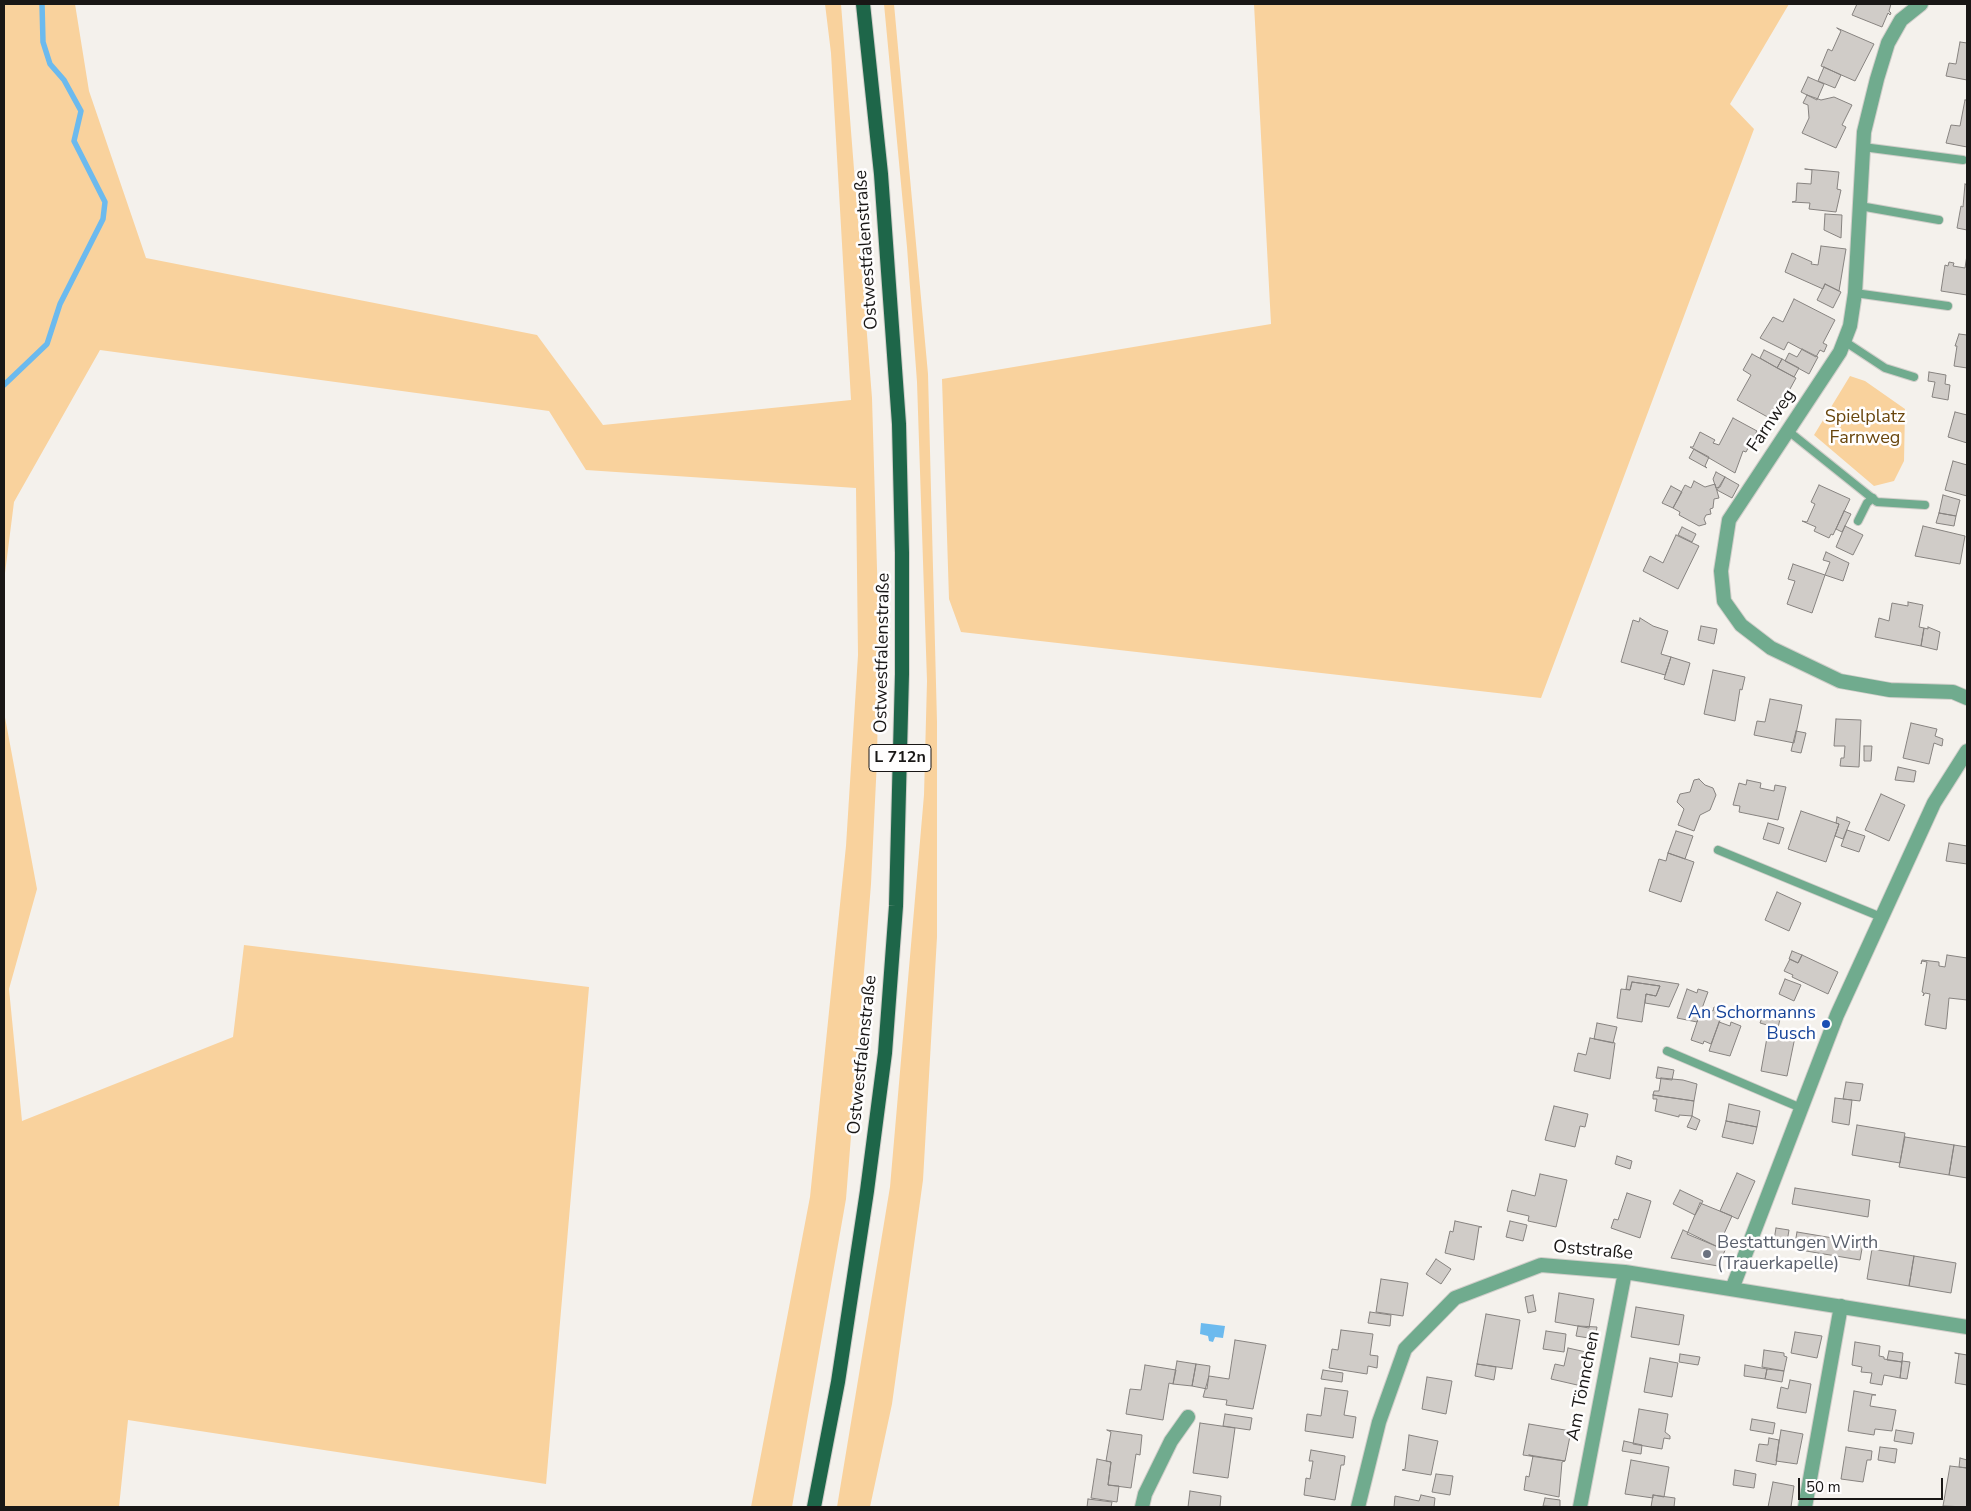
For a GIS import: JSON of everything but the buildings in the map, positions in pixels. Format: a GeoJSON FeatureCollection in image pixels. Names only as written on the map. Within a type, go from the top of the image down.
{"type":"FeatureCollection","features":[{"type":"Feature","properties":{"kind":"main road","name":"Ostwestfalenstraße"},"geometry":{"type":"LineString","coordinates":[[814,1507],[838,1382],[867,1191],[885,1053],[896,896],[902,674],[902,553],[899,434],[881,174],[863,4]]}},
{"type":"Feature","properties":{"kind":"street","name":"Farnweg"},"geometry":{"type":"LineString","coordinates":[[1921,4],[1902,20],[1888,43],[1874,88],[1864,132],[1855,293],[1850,326],[1840,352],[1787,430],[1730,520],[1721,571],[1724,602],[1740,625],[1771,648],[1840,681],[1890,690],[1953,692],[1967,698]]}},
{"type":"Feature","properties":{"kind":"street"},"geometry":{"type":"LineString","coordinates":[[1732,1289],[1837,1015],[1934,803],[1967,751]]}},
{"type":"Feature","properties":{"kind":"street","name":"Oststraße"},"geometry":{"type":"LineString","coordinates":[[1358,1507],[1379,1422],[1405,1349],[1455,1298],[1541,1265],[1625,1272],[1967,1327]]}},
{"type":"Feature","properties":{"kind":"street","name":"Am Tönnchen"},"geometry":{"type":"LineString","coordinates":[[1580,1507],[1625,1272]]}},
{"type":"Feature","properties":{"kind":"street"},"geometry":{"type":"LineString","coordinates":[[1805,1507],[1841,1306]]}},
{"type":"Feature","properties":{"kind":"street"},"geometry":{"type":"LineString","coordinates":[[1142,1507],[1145,1494],[1171,1441],[1188,1417]]}},
{"type":"Feature","properties":{"kind":"lane"},"geometry":{"type":"LineString","coordinates":[[1863,147],[1963,160]]}},
{"type":"Feature","properties":{"kind":"lane"},"geometry":{"type":"LineString","coordinates":[[1860,206],[1939,220]]}},
{"type":"Feature","properties":{"kind":"lane"},"geometry":{"type":"LineString","coordinates":[[1855,293],[1948,306]]}},
{"type":"Feature","properties":{"kind":"lane"},"geometry":{"type":"LineString","coordinates":[[1844,341],[1885,368],[1914,377]]}},
{"type":"Feature","properties":{"kind":"lane"},"geometry":{"type":"LineString","coordinates":[[1787,430],[1877,502],[1925,505]]}},
{"type":"Feature","properties":{"kind":"lane"},"geometry":{"type":"LineString","coordinates":[[1858,521],[1867,503],[1873,498]]}},
{"type":"Feature","properties":{"kind":"lane"},"geometry":{"type":"LineString","coordinates":[[1718,850],[1881,918]]}},
{"type":"Feature","properties":{"kind":"lane"},"geometry":{"type":"LineString","coordinates":[[1667,1051],[1801,1108]]}},
{"type":"Feature","properties":{"kind":"green space"},"geometry":{"type":"Polygon","coordinates":[[[4,4],[75,4],[89,91],[146,258],[537,335],[603,425],[851,400],[831,53],[825,4],[841,4],[872,398],[879,637],[877,760],[871,884],[846,1199],[792,1507],[751,1507],[810,1197],[846,846],[858,655],[856,488],[586,470],[549,411],[100,350],[14,502],[4,581],[4,4]]]}},
{"type":"Feature","properties":{"kind":"green space"},"geometry":{"type":"Polygon","coordinates":[[[884,4],[894,4],[928,374],[937,722],[937,937],[923,1180],[892,1404],[870,1507],[837,1507],[890,1187],[924,795],[927,681],[917,382],[907,247],[884,4]]]}},
{"type":"Feature","properties":{"kind":"green space"},"geometry":{"type":"Polygon","coordinates":[[[1254,4],[1789,4],[1730,104],[1754,129],[1541,698],[961,632],[949,599],[942,379],[1271,324],[1254,4]]]}},
{"type":"Feature","properties":{"kind":"green space","name":"Spielplatz Farnweg"},"geometry":{"type":"Polygon","coordinates":[[[1850,376],[1865,381],[1905,409],[1904,461],[1894,481],[1874,486],[1814,435],[1850,376]]]}},
{"type":"Feature","properties":{"kind":"green space"},"geometry":{"type":"Polygon","coordinates":[[[4,712],[37,889],[9,989],[22,1121],[233,1037],[244,945],[589,987],[546,1484],[128,1420],[119,1507],[4,1507],[4,712]]]}},
{"type":"Feature","properties":{"kind":"water"},"geometry":{"type":"Polygon","coordinates":[[[1201,1323],[1225,1326],[1223,1338],[1215,1337],[1213,1342],[1209,1341],[1208,1336],[1200,1334],[1201,1323]]]}},
{"type":"Feature","properties":{"kind":"waterway"},"geometry":{"type":"LineString","coordinates":[[4,385],[47,344],[60,304],[103,219],[105,202],[74,141],[81,111],[64,80],[50,64],[43,42],[42,4]]}},
{"type":"Feature","properties":{"kind":"place","name":"An Schormanns Busch"},"geometry":{"type":"Point","coordinates":[1826,1024]}},
{"type":"Feature","properties":{"kind":"place","name":"Bestattungen Wirth (Trauerkapelle)"},"geometry":{"type":"Point","coordinates":[1707,1254]}}]}
